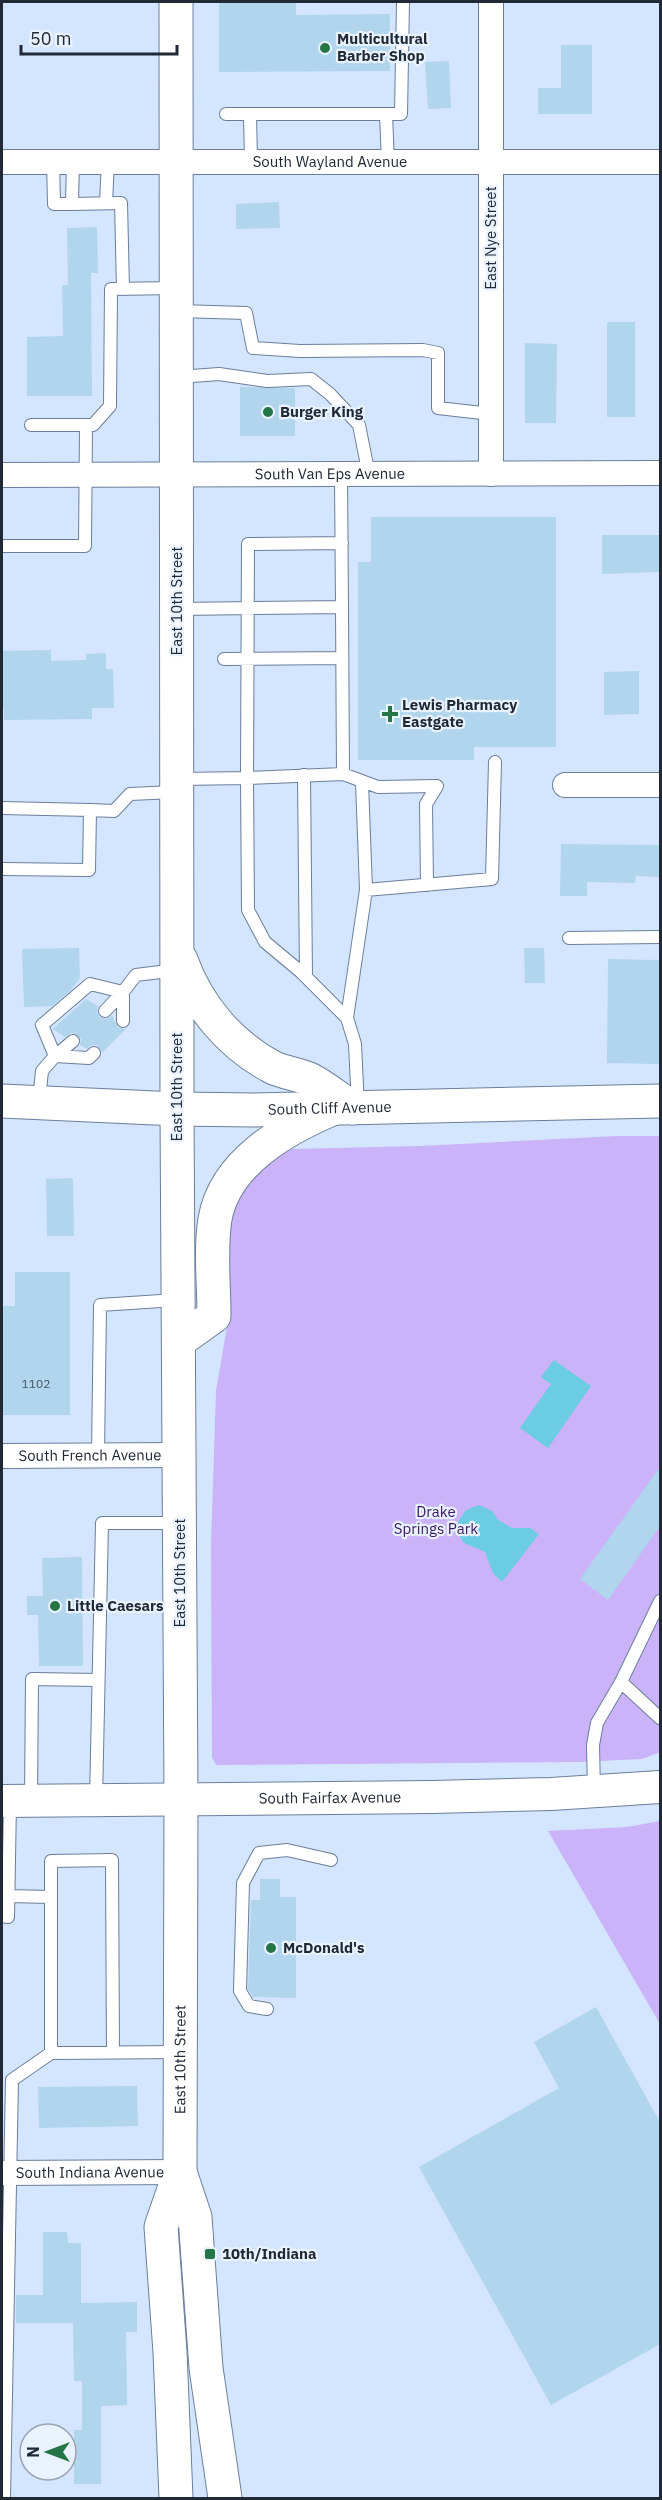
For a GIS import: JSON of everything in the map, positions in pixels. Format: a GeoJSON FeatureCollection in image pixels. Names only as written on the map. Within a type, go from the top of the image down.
{"type":"FeatureCollection","features":[{"type":"Feature","properties":{"kind":"main road","name":"East 10th Street"},"geometry":{"type":"LineString","coordinates":[[177,2],[180,2172],[195,2217],[206,2368],[225,2499]]}},
{"type":"Feature","properties":{"kind":"main road"},"geometry":{"type":"LineString","coordinates":[[177,959],[200,1002],[242,1047],[273,1067],[310,1079],[348,1109]]}},
{"type":"Feature","properties":{"kind":"main road","name":"South Cliff Avenue"},"geometry":{"type":"LineString","coordinates":[[2,1101],[177,1109],[348,1109],[660,1101]]}},
{"type":"Feature","properties":{"kind":"main road"},"geometry":{"type":"LineString","coordinates":[[179,1341],[214,1316],[216,1217],[225,1193],[241,1167],[273,1140],[301,1122],[348,1109]]}},
{"type":"Feature","properties":{"kind":"main road","name":"East 10th Street"},"geometry":{"type":"LineString","coordinates":[[176,2499],[170,2352],[161,2227],[180,2172]]}},
{"type":"Feature","properties":{"kind":"street","name":"East Nye Street"},"geometry":{"type":"LineString","coordinates":[[491,2],[491,474]]}},
{"type":"Feature","properties":{"kind":"street","name":"South Wayland Avenue"},"geometry":{"type":"LineString","coordinates":[[2,162],[660,162]]}},
{"type":"Feature","properties":{"kind":"street","name":"South Van Eps Avenue"},"geometry":{"type":"LineString","coordinates":[[2,475],[660,473]]}},
{"type":"Feature","properties":{"kind":"street"},"geometry":{"type":"LineString","coordinates":[[565,785],[660,785]]}},
{"type":"Feature","properties":{"kind":"street","name":"South French Avenue"},"geometry":{"type":"LineString","coordinates":[[2,1456],[180,1455]]}},
{"type":"Feature","properties":{"kind":"street","name":"South Fairfax Avenue"},"geometry":{"type":"LineString","coordinates":[[14,1801],[445,1797],[594,1792],[660,1787]]}},
{"type":"Feature","properties":{"kind":"street","name":"South Indiana Avenue"},"geometry":{"type":"LineString","coordinates":[[6,2173],[180,2172]]}},
{"type":"Feature","properties":{"kind":"lane"},"geometry":{"type":"LineString","coordinates":[[226,114],[401,114],[403,2]]}},
{"type":"Feature","properties":{"kind":"lane"},"geometry":{"type":"LineString","coordinates":[[250,114],[251,161]]}},
{"type":"Feature","properties":{"kind":"lane"},"geometry":{"type":"LineString","coordinates":[[386,114],[388,162]]}},
{"type":"Feature","properties":{"kind":"lane"},"geometry":{"type":"LineString","coordinates":[[63,161],[72,204]]}},
{"type":"Feature","properties":{"kind":"lane"},"geometry":{"type":"LineString","coordinates":[[63,161],[54,204],[121,203],[123,289]]}},
{"type":"Feature","properties":{"kind":"lane"},"geometry":{"type":"LineString","coordinates":[[106,203],[108,161]]}},
{"type":"Feature","properties":{"kind":"lane"},"geometry":{"type":"LineString","coordinates":[[31,425],[93,425],[110,406],[111,290],[123,289],[246,313],[253,348],[300,351],[423,350],[438,353],[438,408],[491,414]]}},
{"type":"Feature","properties":{"kind":"lane"},"geometry":{"type":"LineString","coordinates":[[177,377],[219,374],[267,381],[311,379],[330,394],[360,425],[369,475]]}},
{"type":"Feature","properties":{"kind":"lane"},"geometry":{"type":"LineString","coordinates":[[2,546],[85,546],[86,425]]}},
{"type":"Feature","properties":{"kind":"lane"},"geometry":{"type":"LineString","coordinates":[[340,475],[343,774]]}},
{"type":"Feature","properties":{"kind":"lane"},"geometry":{"type":"LineString","coordinates":[[342,543],[248,544],[248,910],[265,942],[306,977],[347,1018]]}},
{"type":"Feature","properties":{"kind":"lane"},"geometry":{"type":"LineString","coordinates":[[177,609],[342,607]]}},
{"type":"Feature","properties":{"kind":"lane"},"geometry":{"type":"LineString","coordinates":[[224,659],[342,658]]}},
{"type":"Feature","properties":{"kind":"lane"},"geometry":{"type":"LineString","coordinates":[[366,890],[492,879],[495,762]]}},
{"type":"Feature","properties":{"kind":"lane"},"geometry":{"type":"LineString","coordinates":[[2,808],[114,811],[130,794],[177,785],[247,778],[343,774],[378,787],[436,786],[426,804],[427,885]]}},
{"type":"Feature","properties":{"kind":"lane"},"geometry":{"type":"LineString","coordinates":[[304,776],[306,977]]}},
{"type":"Feature","properties":{"kind":"lane"},"geometry":{"type":"LineString","coordinates":[[348,1109],[355,1044],[347,1018],[366,890],[362,782]]}},
{"type":"Feature","properties":{"kind":"lane"},"geometry":{"type":"LineString","coordinates":[[2,869],[90,870],[90,810]]}},
{"type":"Feature","properties":{"kind":"lane"},"geometry":{"type":"LineString","coordinates":[[569,938],[660,937]]}},
{"type":"Feature","properties":{"kind":"lane"},"geometry":{"type":"LineString","coordinates":[[105,1011],[136,975],[177,959]]}},
{"type":"Feature","properties":{"kind":"lane"},"geometry":{"type":"LineString","coordinates":[[55,1056],[42,1025],[90,984],[123,992]]}},
{"type":"Feature","properties":{"kind":"lane"},"geometry":{"type":"LineString","coordinates":[[123,992],[123,1021]]}},
{"type":"Feature","properties":{"kind":"lane"},"geometry":{"type":"LineString","coordinates":[[39,1102],[42,1071],[73,1041]]}},
{"type":"Feature","properties":{"kind":"lane"},"geometry":{"type":"LineString","coordinates":[[55,1056],[89,1058],[94,1053]]}},
{"type":"Feature","properties":{"kind":"lane"},"geometry":{"type":"LineString","coordinates":[[98,1455],[100,1305],[178,1300]]}},
{"type":"Feature","properties":{"kind":"lane"},"geometry":{"type":"LineString","coordinates":[[96,1800],[102,1523],[180,1523]]}},
{"type":"Feature","properties":{"kind":"lane"},"geometry":{"type":"LineString","coordinates":[[594,1792],[593,1745],[597,1723],[621,1682],[660,1601]]}},
{"type":"Feature","properties":{"kind":"lane"},"geometry":{"type":"LineString","coordinates":[[2,1916],[8,1917],[14,1801],[32,1679],[98,1680]]}},
{"type":"Feature","properties":{"kind":"lane"},"geometry":{"type":"LineString","coordinates":[[621,1682],[660,1718]]}},
{"type":"Feature","properties":{"kind":"lane"},"geometry":{"type":"LineString","coordinates":[[267,2009],[249,2006],[240,1991],[243,1883],[259,1853],[287,1850],[331,1860]]}},
{"type":"Feature","properties":{"kind":"lane"},"geometry":{"type":"LineString","coordinates":[[51,2053],[51,1861],[112,1860],[113,2052]]}},
{"type":"Feature","properties":{"kind":"lane"},"geometry":{"type":"LineString","coordinates":[[8,1896],[51,1897]]}},
{"type":"Feature","properties":{"kind":"lane"},"geometry":{"type":"LineString","coordinates":[[4,2499],[7,2080],[51,2053],[180,2052]]}},
{"type":"Feature","properties":{"kind":"green space","name":"Drake Springs Park"},"geometry":{"type":"Polygon","coordinates":[[[660,1136],[660,1752],[642,1759],[577,1762],[216,1765],[212,1757],[211,1545],[216,1391],[228,1321],[228,1227],[239,1190],[269,1158],[293,1149],[420,1146],[660,1136]]]}},
{"type":"Feature","properties":{"kind":"green space"},"geometry":{"type":"Polygon","coordinates":[[[660,1821],[660,2024],[548,1831],[627,1827],[660,1821]]]}},
{"type":"Feature","properties":{"kind":"water"},"geometry":{"type":"Polygon","coordinates":[[[554,1360],[591,1386],[548,1448],[520,1428],[551,1384],[541,1377],[554,1360]]]}},
{"type":"Feature","properties":{"kind":"water"},"geometry":{"type":"Polygon","coordinates":[[[479,1505],[492,1511],[498,1520],[512,1528],[530,1528],[539,1534],[502,1582],[493,1573],[485,1552],[464,1543],[458,1534],[458,1522],[466,1510],[479,1505]]]}},
{"type":"Feature","properties":{"kind":"building"},"geometry":{"type":"Polygon","coordinates":[[[219,2],[296,2],[296,15],[390,14],[390,71],[219,72],[219,2]]]}},
{"type":"Feature","properties":{"kind":"building"},"geometry":{"type":"Polygon","coordinates":[[[561,45],[592,45],[592,114],[538,114],[538,88],[561,88],[561,45]]]}},
{"type":"Feature","properties":{"kind":"building"},"geometry":{"type":"Polygon","coordinates":[[[449,61],[451,108],[428,109],[425,62],[449,61]]]}},
{"type":"Feature","properties":{"kind":"building"},"geometry":{"type":"Polygon","coordinates":[[[279,202],[280,228],[236,229],[236,204],[279,202]]]}},
{"type":"Feature","properties":{"kind":"building"},"geometry":{"type":"Polygon","coordinates":[[[97,227],[98,273],[91,273],[92,396],[27,396],[27,337],[63,336],[62,285],[68,285],[67,228],[97,227]]]}},
{"type":"Feature","properties":{"kind":"building"},"geometry":{"type":"Polygon","coordinates":[[[607,322],[635,322],[635,417],[607,417],[607,322]]]}},
{"type":"Feature","properties":{"kind":"building"},"geometry":{"type":"Polygon","coordinates":[[[525,343],[557,344],[556,423],[525,423],[525,343]]]}},
{"type":"Feature","properties":{"kind":"building","name":"Burger King"},"geometry":{"type":"Polygon","coordinates":[[[240,387],[295,388],[295,436],[240,436],[240,387]]]}},
{"type":"Feature","properties":{"kind":"building"},"geometry":{"type":"Polygon","coordinates":[[[371,517],[556,517],[556,747],[474,747],[474,760],[358,760],[358,562],[371,562],[371,517]]]}},
{"type":"Feature","properties":{"kind":"building"},"geometry":{"type":"Polygon","coordinates":[[[602,535],[660,535],[660,572],[602,574],[602,535]]]}},
{"type":"Feature","properties":{"kind":"building"},"geometry":{"type":"Polygon","coordinates":[[[51,650],[51,661],[86,660],[86,654],[106,653],[106,669],[113,669],[114,708],[92,708],[92,719],[4,720],[2,651],[51,650]]]}},
{"type":"Feature","properties":{"kind":"building"},"geometry":{"type":"Polygon","coordinates":[[[639,671],[639,714],[604,715],[604,672],[639,671]]]}},
{"type":"Feature","properties":{"kind":"building"},"geometry":{"type":"Polygon","coordinates":[[[561,844],[660,845],[660,877],[636,876],[635,883],[587,882],[587,896],[560,896],[561,844]]]}},
{"type":"Feature","properties":{"kind":"building"},"geometry":{"type":"Polygon","coordinates":[[[79,948],[80,978],[71,990],[52,1006],[24,1007],[22,949],[79,948]]]}},
{"type":"Feature","properties":{"kind":"building"},"geometry":{"type":"Polygon","coordinates":[[[524,948],[544,948],[545,983],[525,983],[524,948]]]}},
{"type":"Feature","properties":{"kind":"building"},"geometry":{"type":"Polygon","coordinates":[[[608,959],[660,960],[660,1064],[607,1063],[608,959]]]}},
{"type":"Feature","properties":{"kind":"building"},"geometry":{"type":"Polygon","coordinates":[[[86,999],[98,1006],[97,1013],[100,1017],[107,1019],[112,1015],[118,1028],[126,1029],[102,1053],[97,1045],[91,1045],[87,1049],[80,1045],[81,1039],[76,1034],[71,1033],[65,1037],[53,1029],[86,999]]]}},
{"type":"Feature","properties":{"kind":"building"},"geometry":{"type":"Polygon","coordinates":[[[73,1178],[74,1236],[47,1236],[46,1179],[73,1178]]]}},
{"type":"Feature","properties":{"kind":"building"},"geometry":{"type":"Polygon","coordinates":[[[15,1272],[70,1272],[70,1415],[2,1415],[2,1306],[15,1306],[15,1272]]]}},
{"type":"Feature","properties":{"kind":"building"},"geometry":{"type":"Polygon","coordinates":[[[660,1467],[660,1526],[608,1600],[580,1579],[660,1467]]]}},
{"type":"Feature","properties":{"kind":"building","name":"Little Caesars"},"geometry":{"type":"Polygon","coordinates":[[[82,1557],[83,1666],[39,1666],[38,1615],[27,1615],[27,1596],[43,1596],[42,1558],[82,1557]]]}},
{"type":"Feature","properties":{"kind":"building","name":"McDonald's"},"geometry":{"type":"Polygon","coordinates":[[[260,1879],[280,1879],[280,1897],[296,1897],[296,1998],[253,1997],[248,1989],[251,1900],[260,1900],[260,1879]]]}},
{"type":"Feature","properties":{"kind":"building"},"geometry":{"type":"Polygon","coordinates":[[[596,2007],[660,2122],[660,2344],[551,2405],[419,2167],[559,2088],[534,2042],[596,2007]]]}},
{"type":"Feature","properties":{"kind":"building"},"geometry":{"type":"Polygon","coordinates":[[[137,2086],[138,2126],[39,2128],[38,2087],[137,2086]]]}},
{"type":"Feature","properties":{"kind":"building"},"geometry":{"type":"Polygon","coordinates":[[[43,2232],[67,2232],[68,2243],[81,2243],[81,2303],[137,2302],[137,2332],[126,2332],[127,2405],[101,2406],[101,2484],[74,2484],[78,2482],[78,2430],[82,2430],[82,2381],[74,2381],[73,2323],[16,2323],[16,2295],[43,2295],[43,2232]]]}},
{"type":"Feature","properties":{"kind":"place","name":"Multicultural Barber Shop"},"geometry":{"type":"Point","coordinates":[325,48]}},
{"type":"Feature","properties":{"kind":"place","name":"Burger King"},"geometry":{"type":"Point","coordinates":[268,412]}},
{"type":"Feature","properties":{"kind":"place","name":"Lewis Pharmacy Eastgate"},"geometry":{"type":"Point","coordinates":[390,714]}},
{"type":"Feature","properties":{"kind":"place","name":"Little Caesars"},"geometry":{"type":"Point","coordinates":[55,1606]}},
{"type":"Feature","properties":{"kind":"place","name":"McDonald's"},"geometry":{"type":"Point","coordinates":[271,1948]}},
{"type":"Feature","properties":{"kind":"place","name":"10th/Indiana"},"geometry":{"type":"Point","coordinates":[210,2254]}}]}
